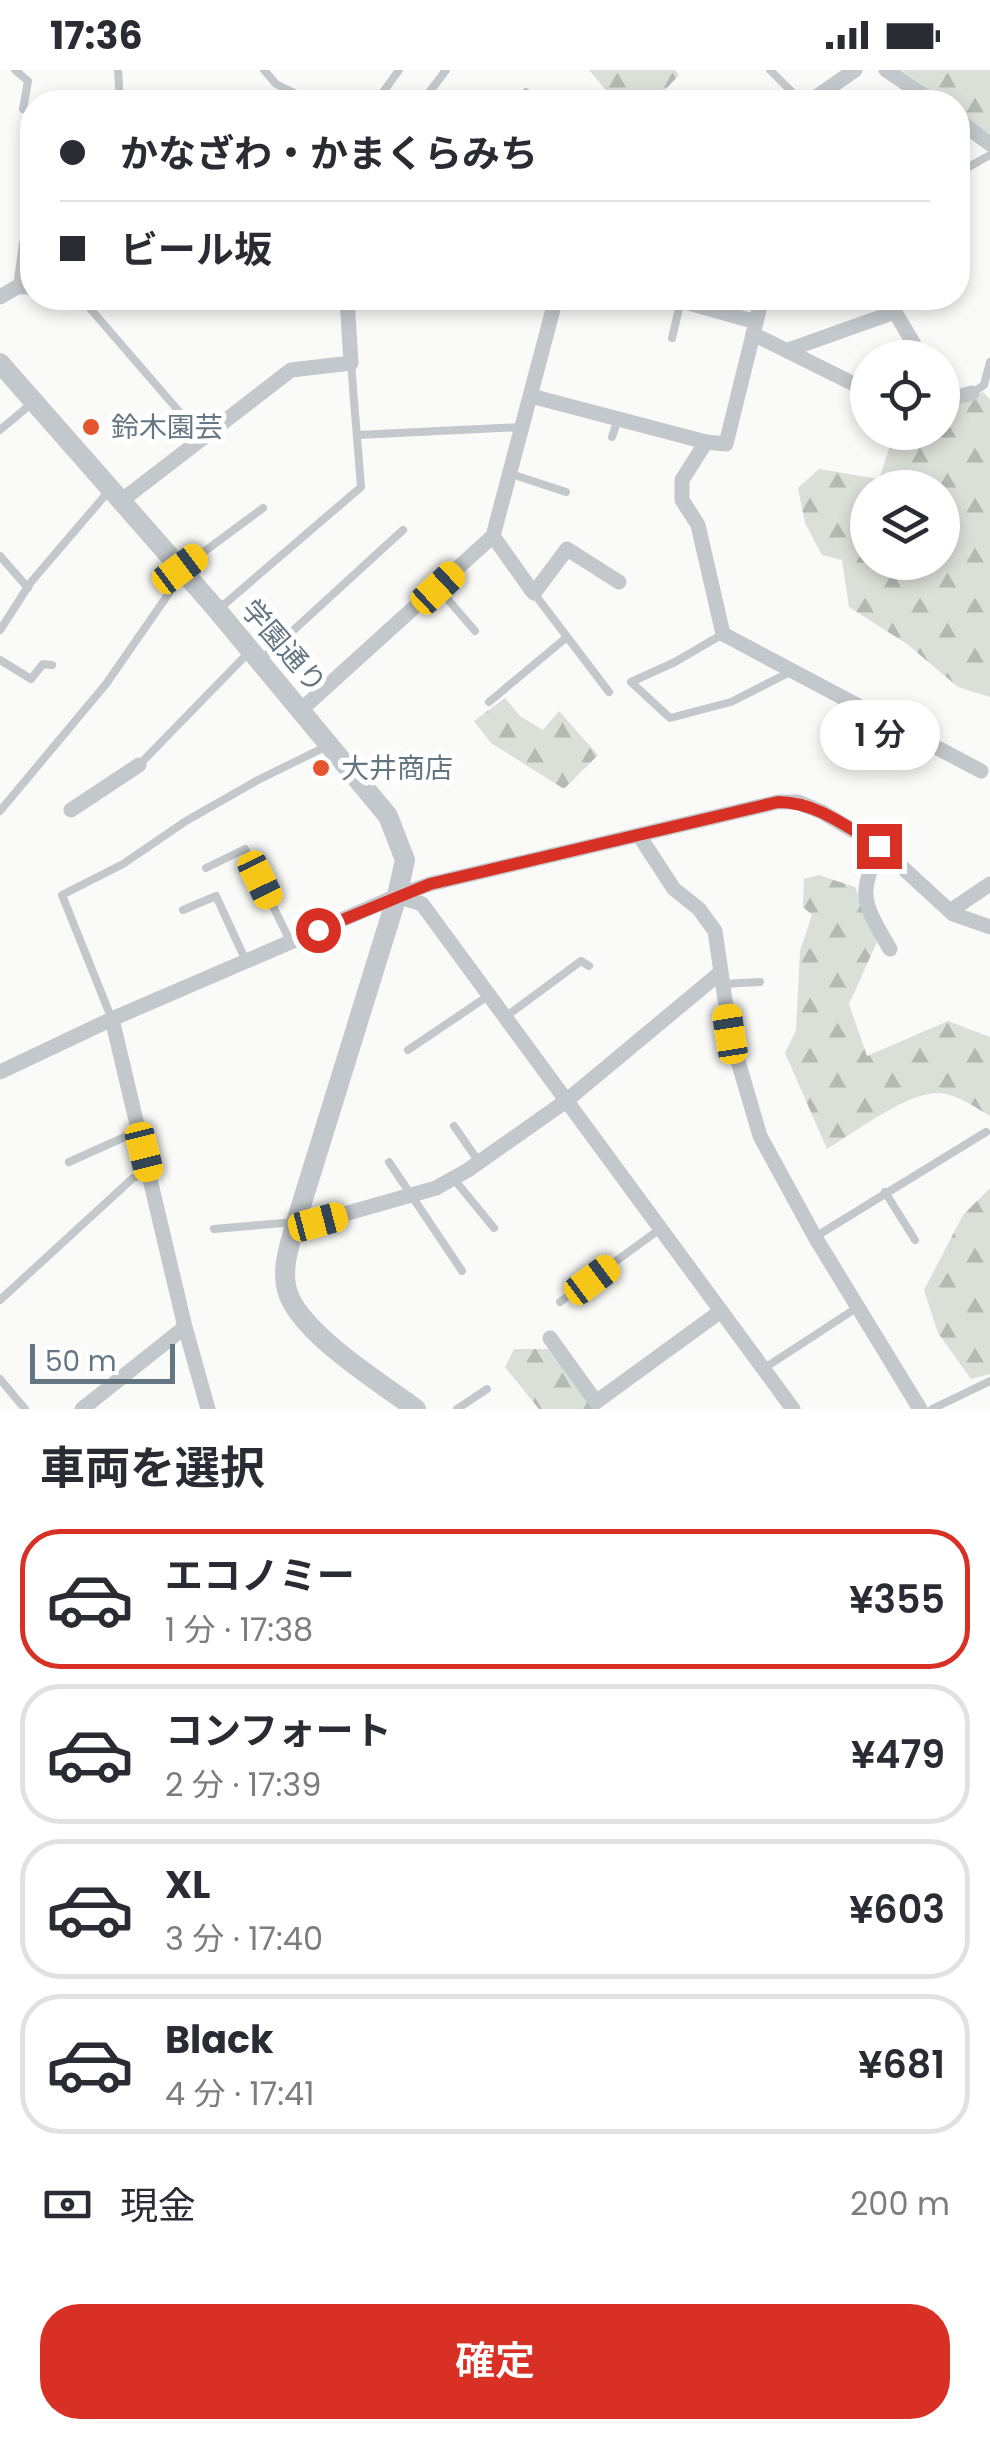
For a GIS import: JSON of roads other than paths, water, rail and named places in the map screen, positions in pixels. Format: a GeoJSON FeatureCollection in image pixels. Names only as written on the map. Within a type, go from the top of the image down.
{"type":"FeatureCollection","features":[{"type":"Feature","properties":{"kind":"street"},"geometry":{"type":"LineString","coordinates":[[823,90],[854,70]]}},
{"type":"Feature","properties":{"kind":"street"},"geometry":{"type":"LineString","coordinates":[[886,70],[916,90]]}},
{"type":"Feature","properties":{"kind":"street"},"geometry":{"type":"LineString","coordinates":[[116,495],[202,439],[291,370],[351,363],[349,310]]}},
{"type":"Feature","properties":{"kind":"street"},"geometry":{"type":"LineString","coordinates":[[302,708],[494,536],[553,310]]}},
{"type":"Feature","properties":{"kind":"street"},"geometry":{"type":"LineString","coordinates":[[706,310],[754,328],[850,382]]}},
{"type":"Feature","properties":{"kind":"street"},"geometry":{"type":"LineString","coordinates":[[531,396],[707,446],[726,444],[759,310]]}},
{"type":"Feature","properties":{"kind":"street"},"geometry":{"type":"LineString","coordinates":[[788,350],[895,312],[911,340]]}},
{"type":"Feature","properties":{"kind":"street","name":"学園通り"},"geometry":{"type":"LineString","coordinates":[[0,362],[302,708],[388,816],[399,838],[406,860],[285,1269],[286,1288],[294,1308],[312,1330],[416,1409]]}},
{"type":"Feature","properties":{"kind":"street"},"geometry":{"type":"LineString","coordinates":[[960,395],[972,393]]}},
{"type":"Feature","properties":{"kind":"street"},"geometry":{"type":"LineString","coordinates":[[707,446],[682,480],[682,500],[698,525],[723,634],[981,771]]}},
{"type":"Feature","properties":{"kind":"street"},"geometry":{"type":"LineString","coordinates":[[494,536],[533,592],[567,548],[620,582]]}},
{"type":"Feature","properties":{"kind":"street"},"geometry":{"type":"LineString","coordinates":[[600,570],[612,554]]}},
{"type":"Feature","properties":{"kind":"street"},"geometry":{"type":"LineString","coordinates":[[71,810],[139,765]]}},
{"type":"Feature","properties":{"kind":"street"},"geometry":{"type":"LineString","coordinates":[[0,1072],[112,1019],[430,884],[778,802],[798,802],[822,812],[882,849],[950,911],[990,926]]}},
{"type":"Feature","properties":{"kind":"street"},"geometry":{"type":"LineString","coordinates":[[640,837],[674,889],[700,910],[715,931],[730,1034],[760,1136],[815,1237],[920,1409]]}},
{"type":"Feature","properties":{"kind":"street"},"geometry":{"type":"LineString","coordinates":[[882,849],[867,873],[863,892],[871,917],[890,950]]}},
{"type":"Feature","properties":{"kind":"street"},"geometry":{"type":"LineString","coordinates":[[950,911],[990,884]]}},
{"type":"Feature","properties":{"kind":"street"},"geometry":{"type":"LineString","coordinates":[[396,896],[422,904],[793,1409]]}},
{"type":"Feature","properties":{"kind":"street"},"geometry":{"type":"LineString","coordinates":[[295,1225],[436,1188],[566,1101],[722,978]]}},
{"type":"Feature","properties":{"kind":"street"},"geometry":{"type":"LineString","coordinates":[[112,1019],[208,1409]]}},
{"type":"Feature","properties":{"kind":"street"},"geometry":{"type":"LineString","coordinates":[[550,1338],[596,1402],[721,1311]]}},
{"type":"Feature","properties":{"kind":"street"},"geometry":{"type":"LineString","coordinates":[[82,1409],[185,1326]]}},
{"type":"Feature","properties":{"kind":"lane"},"geometry":{"type":"LineString","coordinates":[[15,70],[28,81],[26,90]]}},
{"type":"Feature","properties":{"kind":"lane"},"geometry":{"type":"LineString","coordinates":[[264,70],[276,84],[288,90]]}},
{"type":"Feature","properties":{"kind":"lane"},"geometry":{"type":"LineString","coordinates":[[770,70],[792,90]]}},
{"type":"Feature","properties":{"kind":"lane"},"geometry":{"type":"LineString","coordinates":[[91,310],[202,439]]}},
{"type":"Feature","properties":{"kind":"lane"},"geometry":{"type":"LineString","coordinates":[[672,338],[677,310]]}},
{"type":"Feature","properties":{"kind":"lane"},"geometry":{"type":"LineString","coordinates":[[972,393],[984,385],[990,362]]}},
{"type":"Feature","properties":{"kind":"lane"},"geometry":{"type":"LineString","coordinates":[[217,610],[361,487],[351,363]]}},
{"type":"Feature","properties":{"kind":"lane"},"geometry":{"type":"LineString","coordinates":[[0,430],[34,402]]}},
{"type":"Feature","properties":{"kind":"lane"},"geometry":{"type":"LineString","coordinates":[[612,437],[618,419]]}},
{"type":"Feature","properties":{"kind":"lane"},"geometry":{"type":"LineString","coordinates":[[357,435],[523,427]]}},
{"type":"Feature","properties":{"kind":"lane"},"geometry":{"type":"LineString","coordinates":[[510,474],[566,492]]}},
{"type":"Feature","properties":{"kind":"lane"},"geometry":{"type":"LineString","coordinates":[[0,630],[62,542],[116,495]]}},
{"type":"Feature","properties":{"kind":"lane"},"geometry":{"type":"LineString","coordinates":[[0,811],[106,684],[182,571],[263,508]]}},
{"type":"Feature","properties":{"kind":"lane"},"geometry":{"type":"LineString","coordinates":[[139,765],[256,656],[403,530]]}},
{"type":"Feature","properties":{"kind":"lane"},"geometry":{"type":"LineString","coordinates":[[0,556],[28,588]]}},
{"type":"Feature","properties":{"kind":"lane"},"geometry":{"type":"LineString","coordinates":[[438,588],[475,631]]}},
{"type":"Feature","properties":{"kind":"lane"},"geometry":{"type":"LineString","coordinates":[[533,592],[609,692]]}},
{"type":"Feature","properties":{"kind":"lane"},"geometry":{"type":"LineString","coordinates":[[723,634],[632,682],[670,718],[731,702],[792,671]]}},
{"type":"Feature","properties":{"kind":"lane"},"geometry":{"type":"LineString","coordinates":[[489,702],[567,637]]}},
{"type":"Feature","properties":{"kind":"lane"},"geometry":{"type":"LineString","coordinates":[[0,660],[31,679],[43,664],[52,665]]}},
{"type":"Feature","properties":{"kind":"lane"},"geometry":{"type":"LineString","coordinates":[[112,1019],[62,895],[124,864],[258,780],[331,744]]}},
{"type":"Feature","properties":{"kind":"lane"},"geometry":{"type":"LineString","coordinates":[[206,868],[245,849],[290,942]]}},
{"type":"Feature","properties":{"kind":"lane"},"geometry":{"type":"LineString","coordinates":[[183,910],[216,896],[246,961]]}},
{"type":"Feature","properties":{"kind":"lane"},"geometry":{"type":"LineString","coordinates":[[504,1018],[582,961],[589,966]]}},
{"type":"Feature","properties":{"kind":"lane"},"geometry":{"type":"LineString","coordinates":[[722,978],[760,982]]}},
{"type":"Feature","properties":{"kind":"lane"},"geometry":{"type":"LineString","coordinates":[[408,1050],[488,996]]}},
{"type":"Feature","properties":{"kind":"lane"},"geometry":{"type":"LineString","coordinates":[[454,1126],[479,1162]]}},
{"type":"Feature","properties":{"kind":"lane"},"geometry":{"type":"LineString","coordinates":[[68,1162],[138,1130]]}},
{"type":"Feature","properties":{"kind":"lane"},"geometry":{"type":"LineString","coordinates":[[815,1237],[986,1132]]}},
{"type":"Feature","properties":{"kind":"lane"},"geometry":{"type":"LineString","coordinates":[[388,1162],[462,1271]]}},
{"type":"Feature","properties":{"kind":"lane"},"geometry":{"type":"LineString","coordinates":[[0,1300],[134,1178],[149,1174]]}},
{"type":"Feature","properties":{"kind":"lane"},"geometry":{"type":"LineString","coordinates":[[453,1178],[494,1228]]}},
{"type":"Feature","properties":{"kind":"lane"},"geometry":{"type":"LineString","coordinates":[[885,1192],[915,1240]]}},
{"type":"Feature","properties":{"kind":"lane"},"geometry":{"type":"LineString","coordinates":[[214,1230],[295,1225]]}},
{"type":"Feature","properties":{"kind":"lane"},"geometry":{"type":"LineString","coordinates":[[560,1302],[660,1228]]}},
{"type":"Feature","properties":{"kind":"lane"},"geometry":{"type":"LineString","coordinates":[[763,1368],[858,1307]]}},
{"type":"Feature","properties":{"kind":"lane"},"geometry":{"type":"LineString","coordinates":[[0,1379],[25,1409]]}},
{"type":"Feature","properties":{"kind":"lane"},"geometry":{"type":"LineString","coordinates":[[932,1409],[990,1381]]}},
{"type":"Feature","properties":{"kind":"lane"},"geometry":{"type":"LineString","coordinates":[[457,1409],[487,1390]]}},
{"type":"Feature","properties":{"kind":"place","name":"鈴木園芸"},"geometry":{"type":"Point","coordinates":[91,427]}},
{"type":"Feature","properties":{"kind":"place","name":"大井商店"},"geometry":{"type":"Point","coordinates":[321,768]}}]}
